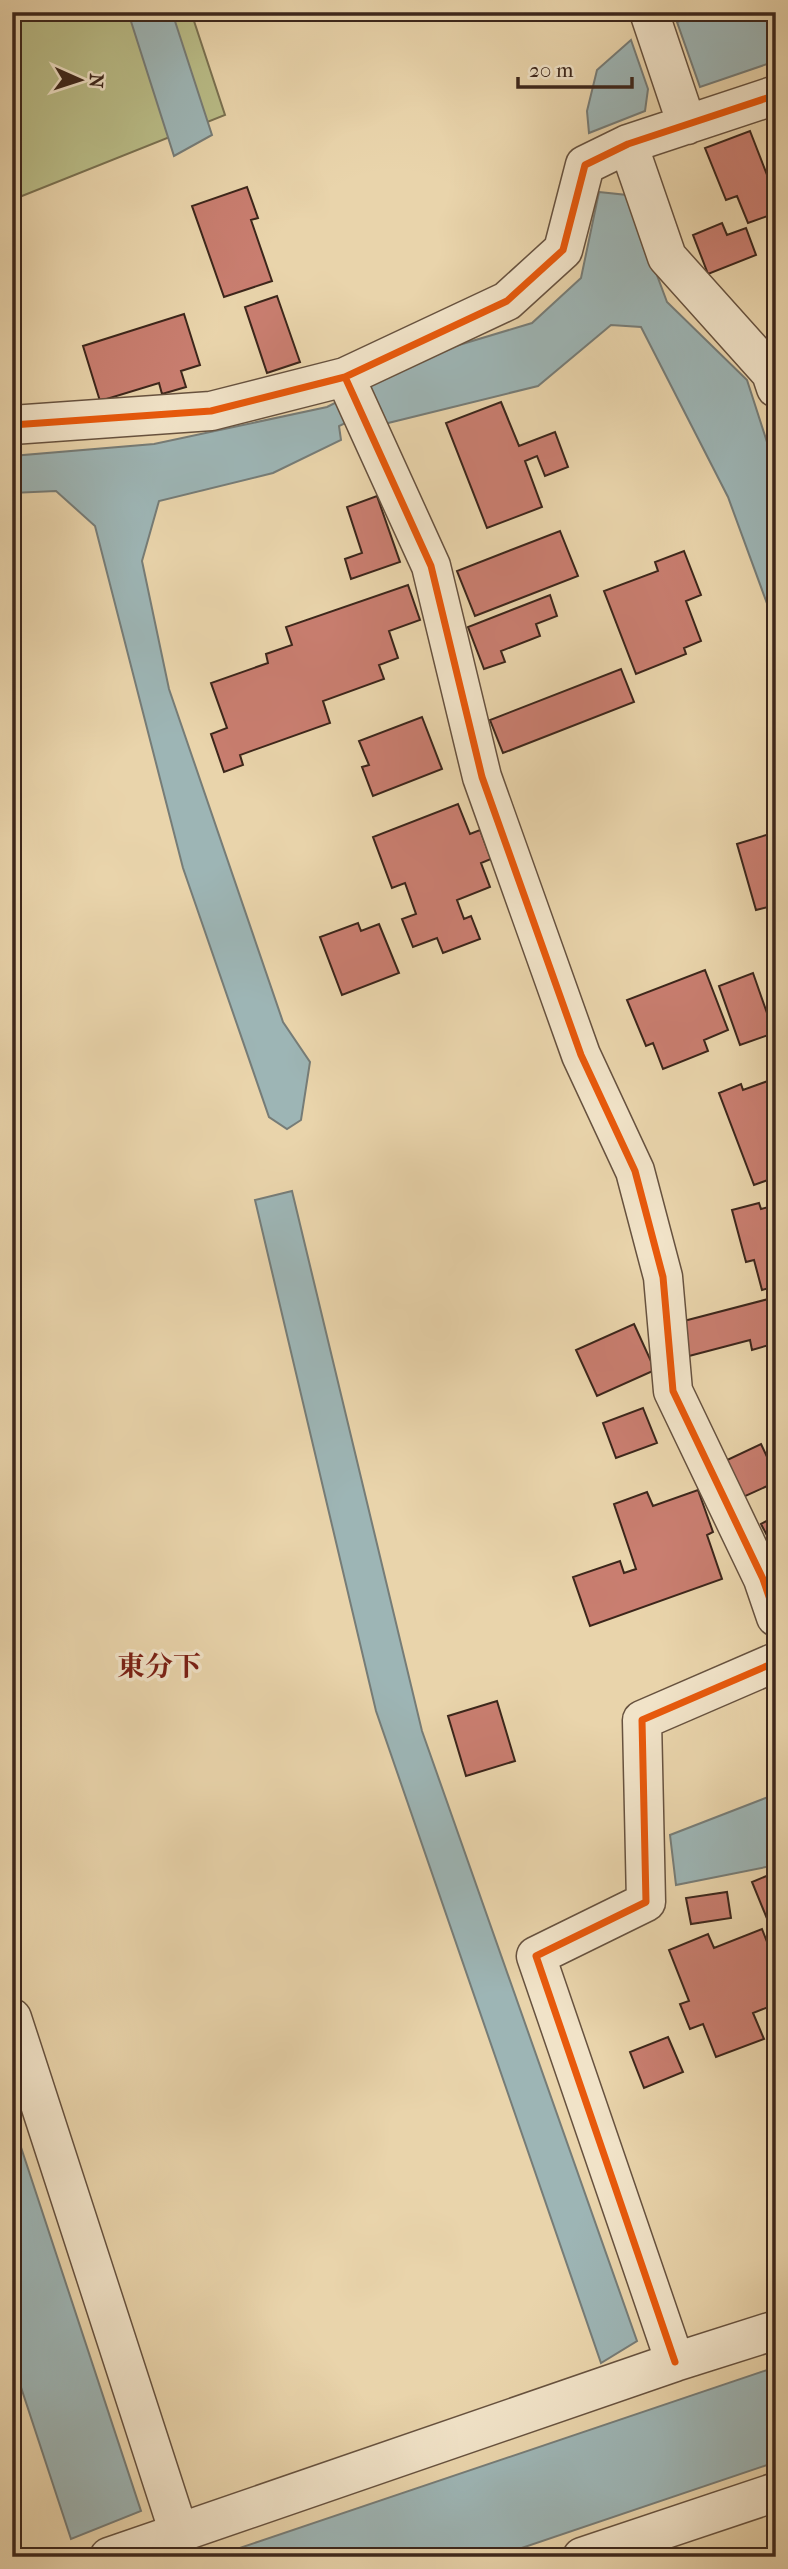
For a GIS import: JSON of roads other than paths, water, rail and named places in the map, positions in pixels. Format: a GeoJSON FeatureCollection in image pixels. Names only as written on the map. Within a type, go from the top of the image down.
{"type":"FeatureCollection","features":[{"type":"Feature","properties":{"kind":"street"},"geometry":{"type":"LineString","coordinates":[[649,12],[687,125]]}},
{"type":"Feature","properties":{"kind":"street"},"geometry":{"type":"LineString","coordinates":[[12,425],[211,411],[347,384],[507,301],[563,250],[585,165],[628,144],[776,95]]}},
{"type":"Feature","properties":{"kind":"street"},"geometry":{"type":"LineString","coordinates":[[628,144],[667,257],[771,373],[776,388]]}},
{"type":"Feature","properties":{"kind":"street"},"geometry":{"type":"LineString","coordinates":[[347,384],[431,566],[482,777],[581,1055],[635,1171],[663,1277],[673,1391],[769,1575],[776,1618]]}},
{"type":"Feature","properties":{"kind":"street"},"geometry":{"type":"LineString","coordinates":[[675,2362],[536,1956],[646,1902],[642,1720],[776,1662]]}},
{"type":"Feature","properties":{"kind":"street"},"geometry":{"type":"LineString","coordinates":[[12,2018],[179,2533]]}},
{"type":"Feature","properties":{"kind":"street"},"geometry":{"type":"LineString","coordinates":[[109,2557],[675,2362],[776,2330]]}},
{"type":"Feature","properties":{"kind":"street"},"geometry":{"type":"LineString","coordinates":[[582,2557],[776,2492]]}},
{"type":"Feature","properties":{"kind":"water"},"geometry":{"type":"Polygon","coordinates":[[[128,12],[172,12],[212,135],[174,156],[128,12]]]}},
{"type":"Feature","properties":{"kind":"water"},"geometry":{"type":"Polygon","coordinates":[[[705,12],[776,12],[776,61],[700,87],[677,22],[705,12]]]}},
{"type":"Feature","properties":{"kind":"water"},"geometry":{"type":"Polygon","coordinates":[[[631,40],[648,89],[645,111],[589,133],[587,111],[597,70],[631,40]]]}},
{"type":"Feature","properties":{"kind":"water"},"geometry":{"type":"Polygon","coordinates":[[[599,192],[627,195],[667,302],[747,380],[776,470],[776,628],[728,497],[641,327],[611,325],[538,386],[384,424],[376,408],[339,426],[341,440],[273,473],[159,501],[142,561],[169,689],[283,1022],[310,1062],[301,1120],[287,1129],[269,1117],[183,868],[95,526],[56,491],[12,493],[12,456],[154,444],[327,407],[439,351],[532,323],[581,278],[599,192]]]}},
{"type":"Feature","properties":{"kind":"water"},"geometry":{"type":"Polygon","coordinates":[[[292,1191],[422,1731],[637,2341],[601,2363],[376,1711],[255,1200],[292,1191]]]}},
{"type":"Feature","properties":{"kind":"water"},"geometry":{"type":"Polygon","coordinates":[[[776,1794],[776,1865],[676,1885],[670,1835],[776,1794]]]}},
{"type":"Feature","properties":{"kind":"water"},"geometry":{"type":"Polygon","coordinates":[[[12,2120],[141,2511],[71,2539],[12,2360],[12,2120]]]}},
{"type":"Feature","properties":{"kind":"water"},"geometry":{"type":"Polygon","coordinates":[[[776,2367],[776,2462],[495,2557],[213,2557],[776,2367]]]}},
{"type":"Feature","properties":{"kind":"district","name":"東分下"},"geometry":{"type":"Point","coordinates":[159,1666]}}]}
